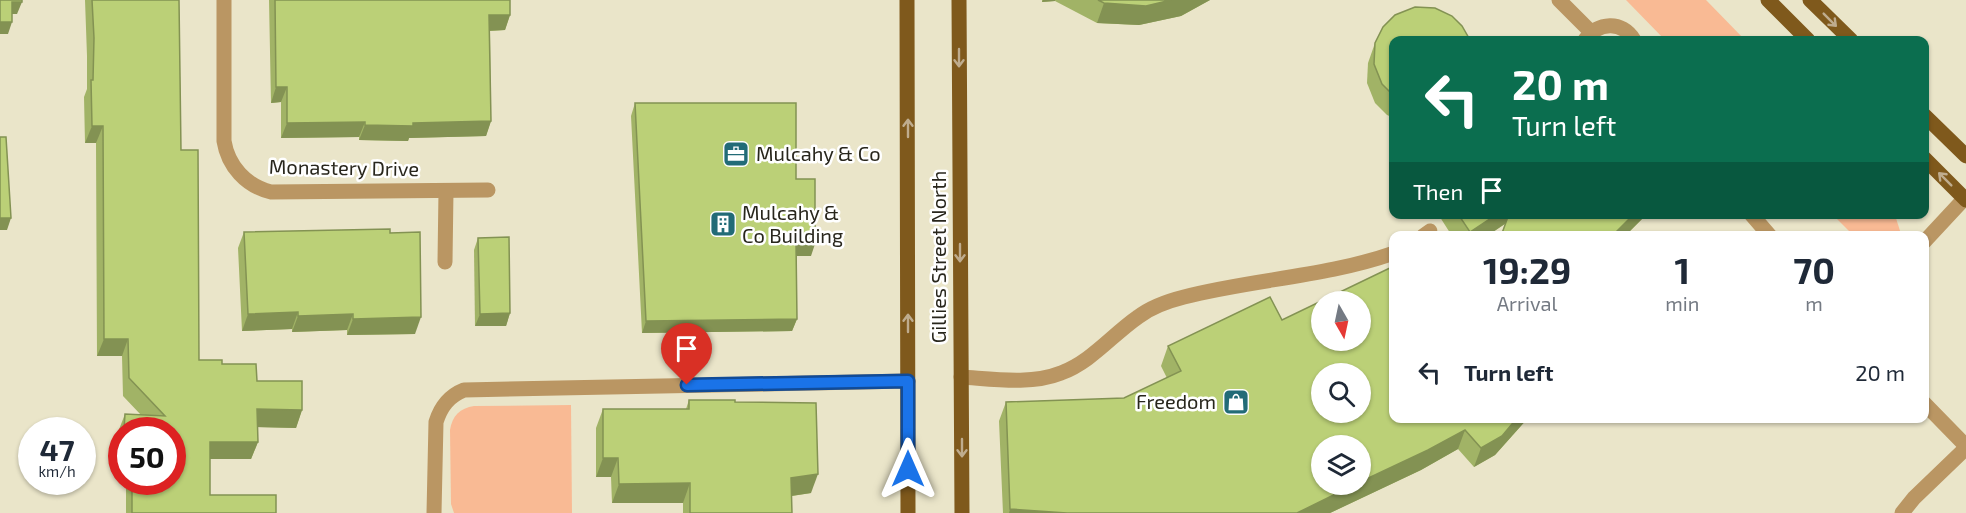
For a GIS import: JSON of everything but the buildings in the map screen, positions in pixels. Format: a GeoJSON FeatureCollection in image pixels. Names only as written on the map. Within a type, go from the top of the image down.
{"type":"FeatureCollection","features":[{"type":"Feature","properties":{"kind":"main road","name":"Gillies Street North"},"geometry":{"type":"LineString","coordinates":[[907,0],[908,513]]}},
{"type":"Feature","properties":{"kind":"main road","name":"Gillies Street North"},"geometry":{"type":"LineString","coordinates":[[959,0],[962,513]]}},
{"type":"Feature","properties":{"kind":"main road"},"geometry":{"type":"LineString","coordinates":[[1768,0],[1804,36]]}},
{"type":"Feature","properties":{"kind":"main road"},"geometry":{"type":"LineString","coordinates":[[1810,0],[1847,36]]}},
{"type":"Feature","properties":{"kind":"main road"},"geometry":{"type":"LineString","coordinates":[[1929,120],[1966,156]]}},
{"type":"Feature","properties":{"kind":"main road"},"geometry":{"type":"LineString","coordinates":[[1929,163],[1966,199]]}},
{"type":"Feature","properties":{"kind":"street","name":"Monastery Drive"},"geometry":{"type":"LineString","coordinates":[[224,0],[224,141],[230,162],[245,179],[260,189],[271,192],[488,190]]}},
{"type":"Feature","properties":{"kind":"street"},"geometry":{"type":"LineString","coordinates":[[1559,0],[1588,36],[1603,26],[1619,27],[1630,36]]}},
{"type":"Feature","properties":{"kind":"street"},"geometry":{"type":"LineString","coordinates":[[445,262],[446,191]]}},
{"type":"Feature","properties":{"kind":"street"},"geometry":{"type":"LineString","coordinates":[[1929,237],[1966,199]]}},
{"type":"Feature","properties":{"kind":"street"},"geometry":{"type":"LineString","coordinates":[[1755,219],[1765,231]]}},
{"type":"Feature","properties":{"kind":"street"},"geometry":{"type":"LineString","coordinates":[[961,377],[1020,379],[1057,375],[1091,356],[1139,316],[1166,302],[1256,282],[1348,268],[1389,255]]}},
{"type":"Feature","properties":{"kind":"street"},"geometry":{"type":"LineString","coordinates":[[434,513],[436,422],[439,412],[448,399],[464,390],[908,381]]}},
{"type":"Feature","properties":{"kind":"street"},"geometry":{"type":"LineString","coordinates":[[1902,513],[1914,498],[1966,447],[1929,408]]}},
{"type":"Feature","properties":{"kind":"shaded area"},"geometry":{"type":"Polygon","coordinates":[[[1626,0],[1706,0],[1741,36],[1661,36],[1626,0]]]}},
{"type":"Feature","properties":{"kind":"shaded area"},"geometry":{"type":"Polygon","coordinates":[[[1837,219],[1896,219],[1900,231],[1849,231],[1837,219]]]}},
{"type":"Feature","properties":{"kind":"shaded area"},"geometry":{"type":"Polygon","coordinates":[[[571,405],[572,513],[454,513],[451,504],[450,430],[458,414],[474,406],[571,405]]]}},
{"type":"Feature","properties":{"kind":"place","name":"Mulcahy & Co"},"geometry":{"type":"Point","coordinates":[736,154]}},
{"type":"Feature","properties":{"kind":"place","name":"Mulcahy & Co Building"},"geometry":{"type":"Point","coordinates":[723,224]}},
{"type":"Feature","properties":{"kind":"place","name":"Freedom"},"geometry":{"type":"Point","coordinates":[1236,402]}},
{"type":"Feature","properties":{"kind":"route"},"geometry":{"type":"LineString","coordinates":[[687,385],[908,381],[908,469]]}}]}
